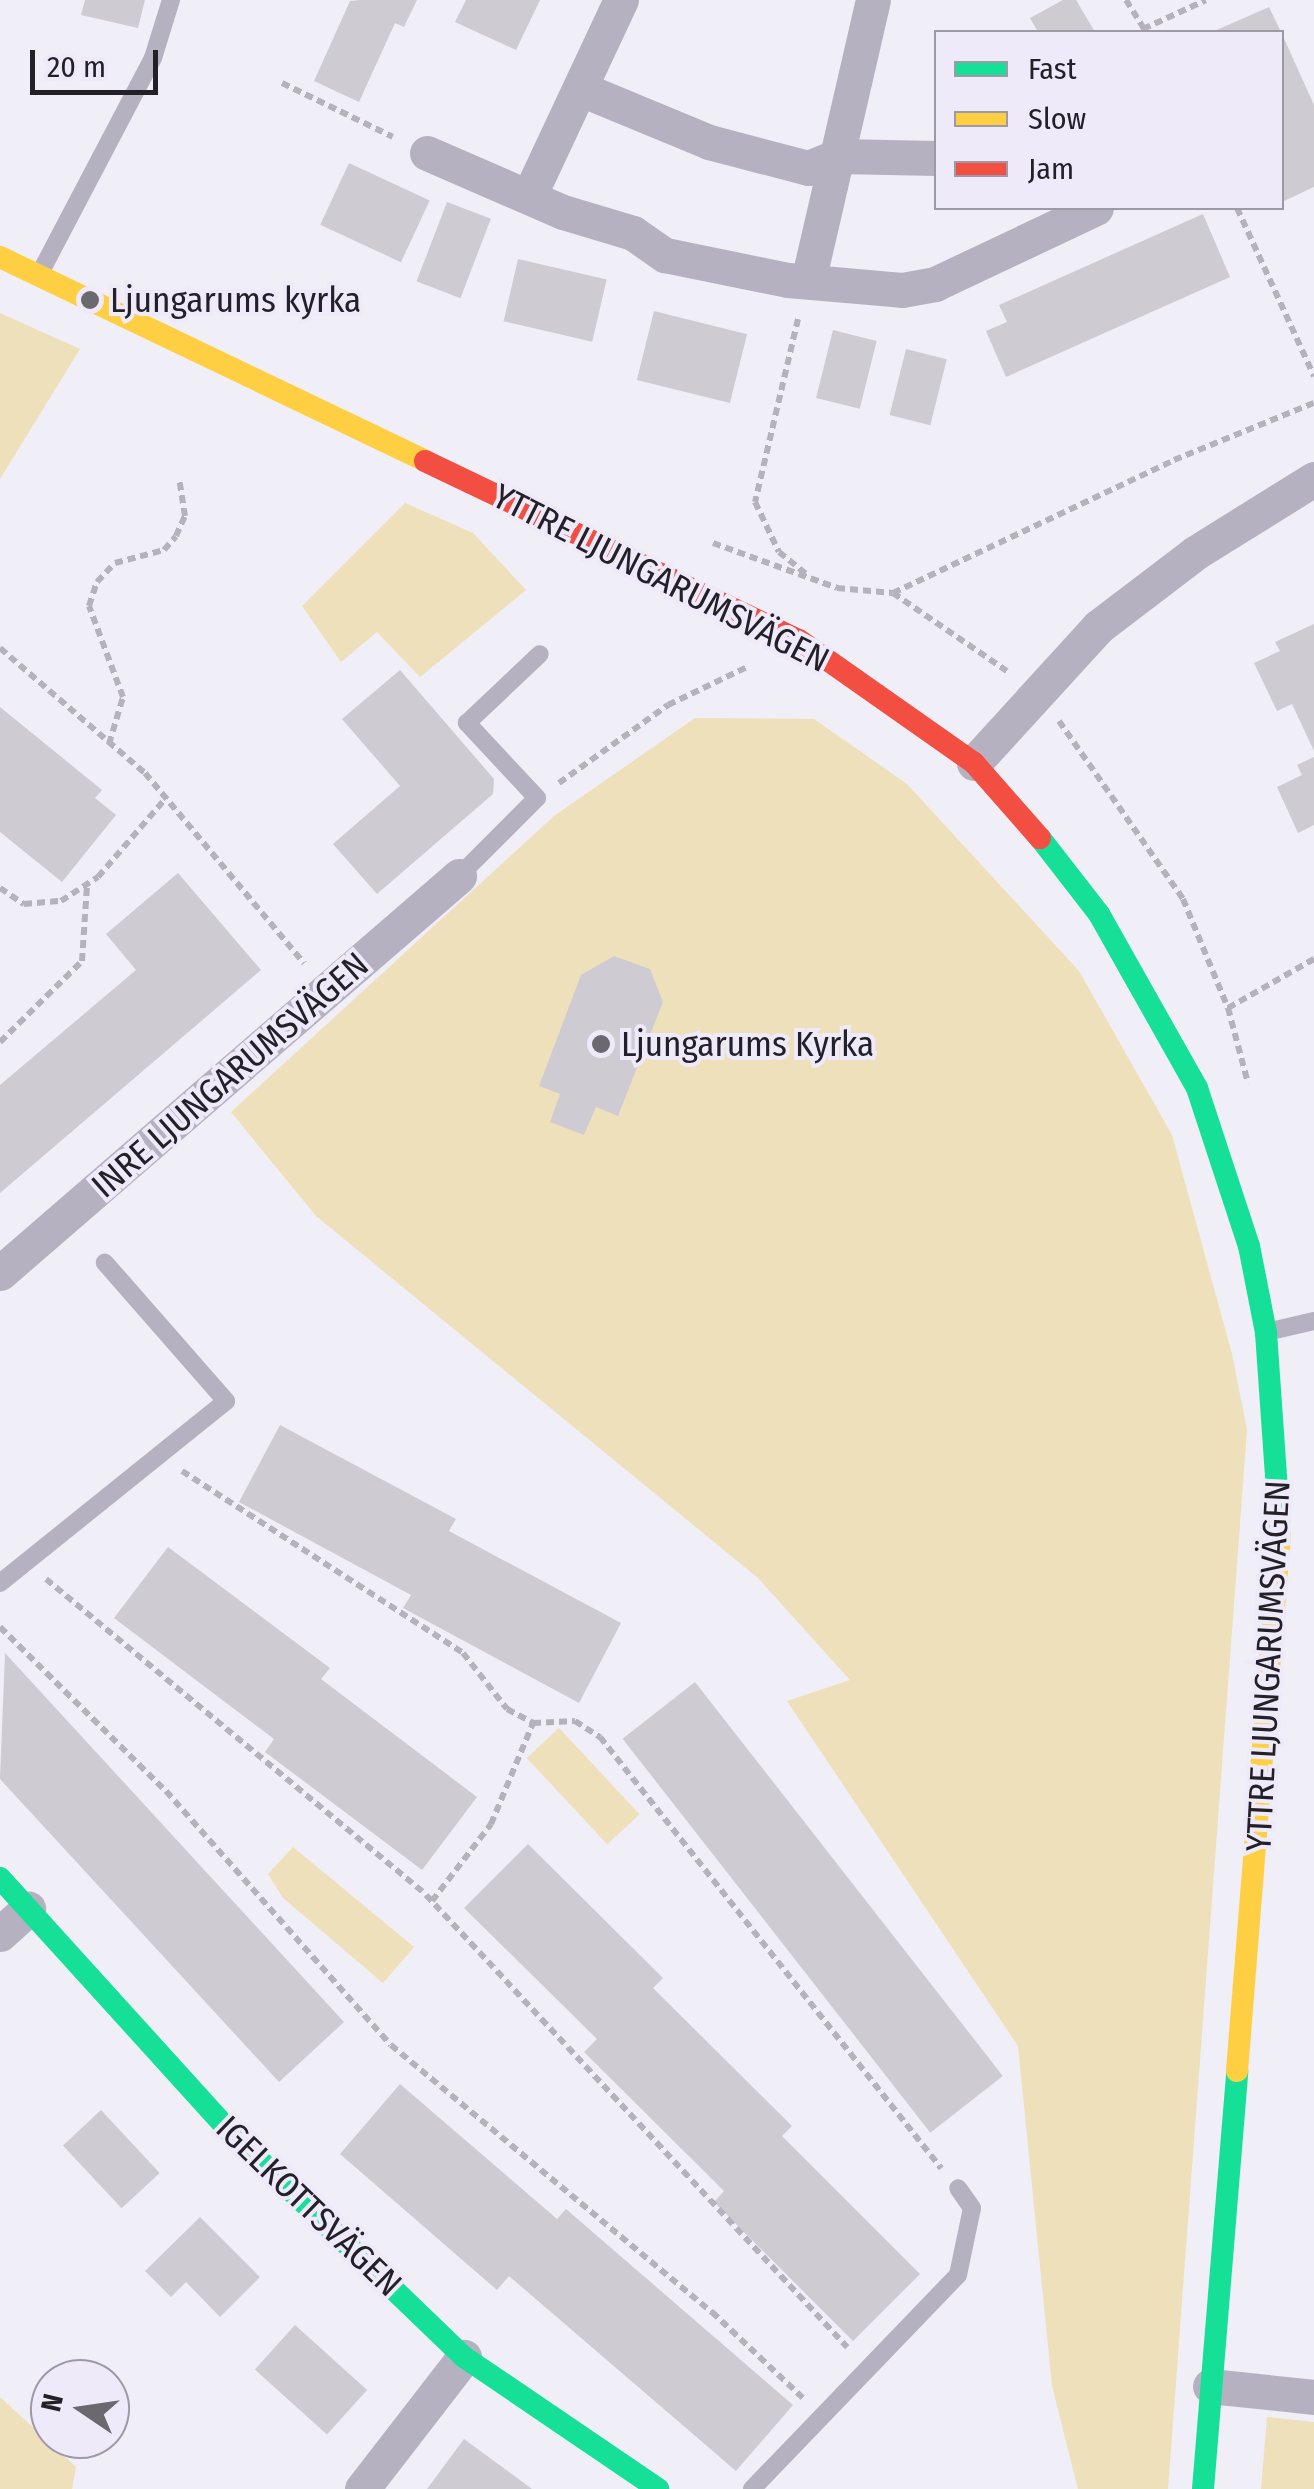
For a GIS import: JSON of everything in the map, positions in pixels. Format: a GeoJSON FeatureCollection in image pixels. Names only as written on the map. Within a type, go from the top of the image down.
{"type":"FeatureCollection","features":[{"type":"Feature","properties":{"kind":"street"},"geometry":{"type":"LineString","coordinates":[[528,196],[621,0]]}},
{"type":"Feature","properties":{"kind":"street"},"geometry":{"type":"LineString","coordinates":[[808,277],[873,0]]}},
{"type":"Feature","properties":{"kind":"street"},"geometry":{"type":"LineString","coordinates":[[581,89],[659,125],[775,162],[808,168],[837,156],[934,158]]}},
{"type":"Feature","properties":{"kind":"street"},"geometry":{"type":"LineString","coordinates":[[426,153],[528,196],[633,233],[665,256],[788,280],[808,277],[902,290],[935,284],[1092,210]]}},
{"type":"Feature","properties":{"kind":"street","name":"YTTRE LJUNGARUMSVÄGEN"},"geometry":{"type":"LineString","coordinates":[[0,257],[799,640],[974,764],[1099,914],[1197,1088],[1248,1246],[1266,1332],[1282,1512],[1203,2489]]}},
{"type":"Feature","properties":{"kind":"street"},"geometry":{"type":"LineString","coordinates":[[974,764],[1098,627],[1195,553],[1314,479]]}},
{"type":"Feature","properties":{"kind":"street","name":"INRE LJUNGARUMSVÄGEN"},"geometry":{"type":"LineString","coordinates":[[0,1273],[460,876]]}},
{"type":"Feature","properties":{"kind":"street","name":"IGELKOTTSVÄGEN"},"geometry":{"type":"LineString","coordinates":[[0,1878],[230,2132],[464,2357],[658,2489]]}},
{"type":"Feature","properties":{"kind":"street"},"geometry":{"type":"LineString","coordinates":[[0,1934],[28,1909]]}},
{"type":"Feature","properties":{"kind":"street"},"geometry":{"type":"LineString","coordinates":[[362,2489],[464,2357]]}},
{"type":"Feature","properties":{"kind":"street"},"geometry":{"type":"LineString","coordinates":[[1210,2386],[1314,2397]]}},
{"type":"Feature","properties":{"kind":"lane"},"geometry":{"type":"LineString","coordinates":[[39,275],[153,58],[171,0]]}},
{"type":"Feature","properties":{"kind":"lane"},"geometry":{"type":"LineString","coordinates":[[460,876],[537,798],[467,723],[540,654]]}},
{"type":"Feature","properties":{"kind":"lane"},"geometry":{"type":"LineString","coordinates":[[0,1583],[226,1401],[105,1263]]}},
{"type":"Feature","properties":{"kind":"lane"},"geometry":{"type":"LineString","coordinates":[[1266,1332],[1314,1321]]}},
{"type":"Feature","properties":{"kind":"lane"},"geometry":{"type":"LineString","coordinates":[[752,2489],[958,2275],[972,2208],[958,2188]]}},
{"type":"Feature","properties":{"kind":"path"},"geometry":{"type":"LineString","coordinates":[[1126,0],[1143,30]]}},
{"type":"Feature","properties":{"kind":"path"},"geometry":{"type":"LineString","coordinates":[[1146,30],[1206,0]]}},
{"type":"Feature","properties":{"kind":"path"},"geometry":{"type":"LineString","coordinates":[[282,84],[426,153]]}},
{"type":"Feature","properties":{"kind":"path"},"geometry":{"type":"LineString","coordinates":[[1238,210],[1314,376]]}},
{"type":"Feature","properties":{"kind":"path"},"geometry":{"type":"LineString","coordinates":[[808,277],[755,502],[779,552],[814,580]]}},
{"type":"Feature","properties":{"kind":"path"},"geometry":{"type":"LineString","coordinates":[[892,593],[1174,460],[1314,403]]}},
{"type":"Feature","properties":{"kind":"path"},"geometry":{"type":"LineString","coordinates":[[109,744],[123,697],[90,606],[97,582],[114,564],[164,550],[176,536],[185,516],[179,478]]}},
{"type":"Feature","properties":{"kind":"path"},"geometry":{"type":"LineString","coordinates":[[537,798],[668,705],[728,672],[780,666],[837,588]]}},
{"type":"Feature","properties":{"kind":"path"},"geometry":{"type":"LineString","coordinates":[[0,648],[166,798],[327,990]]}},
{"type":"Feature","properties":{"kind":"path"},"geometry":{"type":"LineString","coordinates":[[0,888],[24,904],[42,904],[87,885],[166,798]]}},
{"type":"Feature","properties":{"kind":"path"},"geometry":{"type":"LineString","coordinates":[[0,1042],[82,961],[87,885]]}},
{"type":"Feature","properties":{"kind":"path"},"geometry":{"type":"LineString","coordinates":[[1228,1008],[1314,960]]}},
{"type":"Feature","properties":{"kind":"path"},"geometry":{"type":"LineString","coordinates":[[158,1456],[463,1653],[507,1709],[533,1724],[575,1721],[600,1737],[958,2188]]}},
{"type":"Feature","properties":{"kind":"path"},"geometry":{"type":"LineString","coordinates":[[25,1563],[188,1692],[432,1902],[869,2370]]}},
{"type":"Feature","properties":{"kind":"path"},"geometry":{"type":"LineString","coordinates":[[0,1627],[166,1790],[391,2045],[712,2312],[822,2416]]}},
{"type":"Feature","properties":{"kind":"path"},"geometry":{"type":"LineString","coordinates":[[432,1902],[491,1824],[533,1724]]}},
{"type":"Feature","properties":{"kind":"shaded area"},"geometry":{"type":"Polygon","coordinates":[[[0,313],[80,349],[0,479],[0,313]]]}},
{"type":"Feature","properties":{"kind":"shaded area"},"geometry":{"type":"Polygon","coordinates":[[[405,503],[473,533],[526,590],[420,677],[377,632],[341,662],[302,606],[405,503]]]}},
{"type":"Feature","properties":{"kind":"shaded area"},"geometry":{"type":"Polygon","coordinates":[[[695,718],[814,719],[907,784],[1079,971],[1172,1135],[1232,1354],[1247,1430],[1168,2489],[1078,2489],[1052,2386],[1018,2046],[787,1701],[850,1680],[758,1578],[316,1216],[231,1112],[554,816],[695,718]]]}},
{"type":"Feature","properties":{"kind":"shaded area"},"geometry":{"type":"Polygon","coordinates":[[[559,1728],[639,1814],[607,1844],[527,1758],[559,1728]]]}},
{"type":"Feature","properties":{"kind":"shaded area"},"geometry":{"type":"Polygon","coordinates":[[[293,1847],[414,1947],[383,1983],[283,1898],[268,1874],[293,1847]]]}},
{"type":"Feature","properties":{"kind":"shaded area"},"geometry":{"type":"Polygon","coordinates":[[[0,2397],[30,2425],[30,2459],[67,2459],[76,2467],[72,2489],[0,2489],[0,2397]]]}},
{"type":"Feature","properties":{"kind":"shaded area"},"geometry":{"type":"Polygon","coordinates":[[[1267,2417],[1314,2422],[1314,2489],[1261,2489],[1267,2417]]]}},
{"type":"Feature","properties":{"kind":"building"},"geometry":{"type":"Polygon","coordinates":[[[85,0],[145,0],[138,28],[81,15],[85,0]]]}},
{"type":"Feature","properties":{"kind":"building"},"geometry":{"type":"Polygon","coordinates":[[[417,0],[404,27],[395,23],[359,102],[314,81],[350,1],[417,0]]]}},
{"type":"Feature","properties":{"kind":"building"},"geometry":{"type":"Polygon","coordinates":[[[466,0],[540,0],[516,50],[455,22],[466,0]]]}},
{"type":"Feature","properties":{"kind":"building"},"geometry":{"type":"Polygon","coordinates":[[[1063,0],[1076,0],[1094,30],[1037,30],[1030,18],[1063,0]]]}},
{"type":"Feature","properties":{"kind":"building"},"geometry":{"type":"Polygon","coordinates":[[[1269,7],[1280,30],[1217,30],[1269,7]]]}},
{"type":"Feature","properties":{"kind":"building"},"geometry":{"type":"Polygon","coordinates":[[[1284,38],[1314,105],[1314,187],[1284,201],[1284,38]]]}},
{"type":"Feature","properties":{"kind":"building"},"geometry":{"type":"Polygon","coordinates":[[[349,163],[430,201],[401,262],[320,225],[349,163]]]}},
{"type":"Feature","properties":{"kind":"building"},"geometry":{"type":"Polygon","coordinates":[[[447,202],[491,219],[460,298],[417,281],[447,202]]]}},
{"type":"Feature","properties":{"kind":"building"},"geometry":{"type":"Polygon","coordinates":[[[1203,214],[1230,277],[1006,377],[986,331],[1007,322],[999,305],[1203,214]]]}},
{"type":"Feature","properties":{"kind":"building"},"geometry":{"type":"Polygon","coordinates":[[[518,259],[607,279],[592,342],[504,321],[518,259]]]}},
{"type":"Feature","properties":{"kind":"building"},"geometry":{"type":"Polygon","coordinates":[[[654,311],[747,334],[730,403],[637,380],[654,311]]]}},
{"type":"Feature","properties":{"kind":"building"},"geometry":{"type":"Polygon","coordinates":[[[833,330],[877,341],[860,409],[816,398],[833,330]]]}},
{"type":"Feature","properties":{"kind":"building"},"geometry":{"type":"Polygon","coordinates":[[[906,349],[947,359],[930,425],[890,415],[906,349]]]}},
{"type":"Feature","properties":{"kind":"building"},"geometry":{"type":"Polygon","coordinates":[[[1314,624],[1314,751],[1292,704],[1277,711],[1254,663],[1280,651],[1275,642],[1314,624]]]}},
{"type":"Feature","properties":{"kind":"building"},"geometry":{"type":"Polygon","coordinates":[[[400,670],[494,779],[493,794],[377,894],[333,844],[400,786],[342,719],[400,670]]]}},
{"type":"Feature","properties":{"kind":"building"},"geometry":{"type":"Polygon","coordinates":[[[0,707],[102,790],[95,798],[116,815],[62,882],[0,832],[0,707]]]}},
{"type":"Feature","properties":{"kind":"building"},"geometry":{"type":"Polygon","coordinates":[[[1314,757],[1314,825],[1298,833],[1277,787],[1302,775],[1297,765],[1314,757]]]}},
{"type":"Feature","properties":{"kind":"building"},"geometry":{"type":"Polygon","coordinates":[[[178,873],[261,970],[0,1193],[0,1085],[136,970],[106,934],[178,873]]]}},
{"type":"Feature","properties":{"kind":"building","name":"Ljungarums Kyrka"},"geometry":{"type":"Polygon","coordinates":[[[614,956],[650,969],[663,1002],[618,1116],[596,1107],[584,1135],[550,1122],[560,1094],[539,1086],[581,975],[614,956]]]}},
{"type":"Feature","properties":{"kind":"building"},"geometry":{"type":"Polygon","coordinates":[[[280,1425],[456,1519],[449,1531],[621,1623],[579,1703],[403,1608],[411,1595],[239,1502],[280,1425]]]}},
{"type":"Feature","properties":{"kind":"building"},"geometry":{"type":"Polygon","coordinates":[[[168,1547],[330,1668],[321,1679],[477,1797],[422,1870],[265,1752],[274,1739],[114,1618],[168,1547]]]}},
{"type":"Feature","properties":{"kind":"building"},"geometry":{"type":"Polygon","coordinates":[[[5,1653],[344,2022],[279,2082],[0,1779],[5,1653]]]}},
{"type":"Feature","properties":{"kind":"building"},"geometry":{"type":"Polygon","coordinates":[[[695,1682],[1003,2076],[930,2133],[623,1739],[695,1682]]]}},
{"type":"Feature","properties":{"kind":"building"},"geometry":{"type":"Polygon","coordinates":[[[528,1844],[663,1978],[653,1988],[792,2126],[782,2136],[920,2274],[853,2341],[714,2202],[724,2191],[584,2052],[597,2039],[464,1908],[528,1844]]]}},
{"type":"Feature","properties":{"kind":"building"},"geometry":{"type":"Polygon","coordinates":[[[400,2084],[557,2219],[566,2209],[793,2405],[736,2471],[509,2276],[497,2290],[340,2154],[400,2084]]]}},
{"type":"Feature","properties":{"kind":"building"},"geometry":{"type":"Polygon","coordinates":[[[101,2110],[160,2173],[122,2208],[63,2145],[101,2110]]]}},
{"type":"Feature","properties":{"kind":"building"},"geometry":{"type":"Polygon","coordinates":[[[200,2217],[260,2277],[220,2317],[186,2282],[171,2297],[145,2271],[200,2217]]]}},
{"type":"Feature","properties":{"kind":"building"},"geometry":{"type":"Polygon","coordinates":[[[295,2325],[367,2390],[327,2434],[255,2370],[295,2325]]]}},
{"type":"Feature","properties":{"kind":"building"},"geometry":{"type":"Polygon","coordinates":[[[464,2439],[532,2489],[427,2489],[464,2439]]]}},
{"type":"Feature","properties":{"kind":"traffic: fast"},"geometry":{"type":"LineString","coordinates":[[1040,838],[1099,914],[1197,1088],[1249,1246],[1266,1333],[1280,1533]]}},
{"type":"Feature","properties":{"kind":"traffic: fast"},"geometry":{"type":"LineString","coordinates":[[0,1878],[230,2132],[464,2357],[658,2489]]}},
{"type":"Feature","properties":{"kind":"traffic: fast"},"geometry":{"type":"LineString","coordinates":[[1203,2489],[1237,2071]]}},
{"type":"Feature","properties":{"kind":"traffic: slow"},"geometry":{"type":"LineString","coordinates":[[0,257],[425,461]]}},
{"type":"Feature","properties":{"kind":"traffic: slow"},"geometry":{"type":"LineString","coordinates":[[1237,2071],[1280,1533]]}},
{"type":"Feature","properties":{"kind":"traffic: jam"},"geometry":{"type":"LineString","coordinates":[[425,461],[799,640],[974,763],[1040,838]]}},
{"type":"Feature","properties":{"kind":"place","name":"Ljungarums kyrka"},"geometry":{"type":"Point","coordinates":[90,300]}},
{"type":"Feature","properties":{"kind":"place","name":"Ljungarums Kyrka"},"geometry":{"type":"Point","coordinates":[601,1044]}}]}
